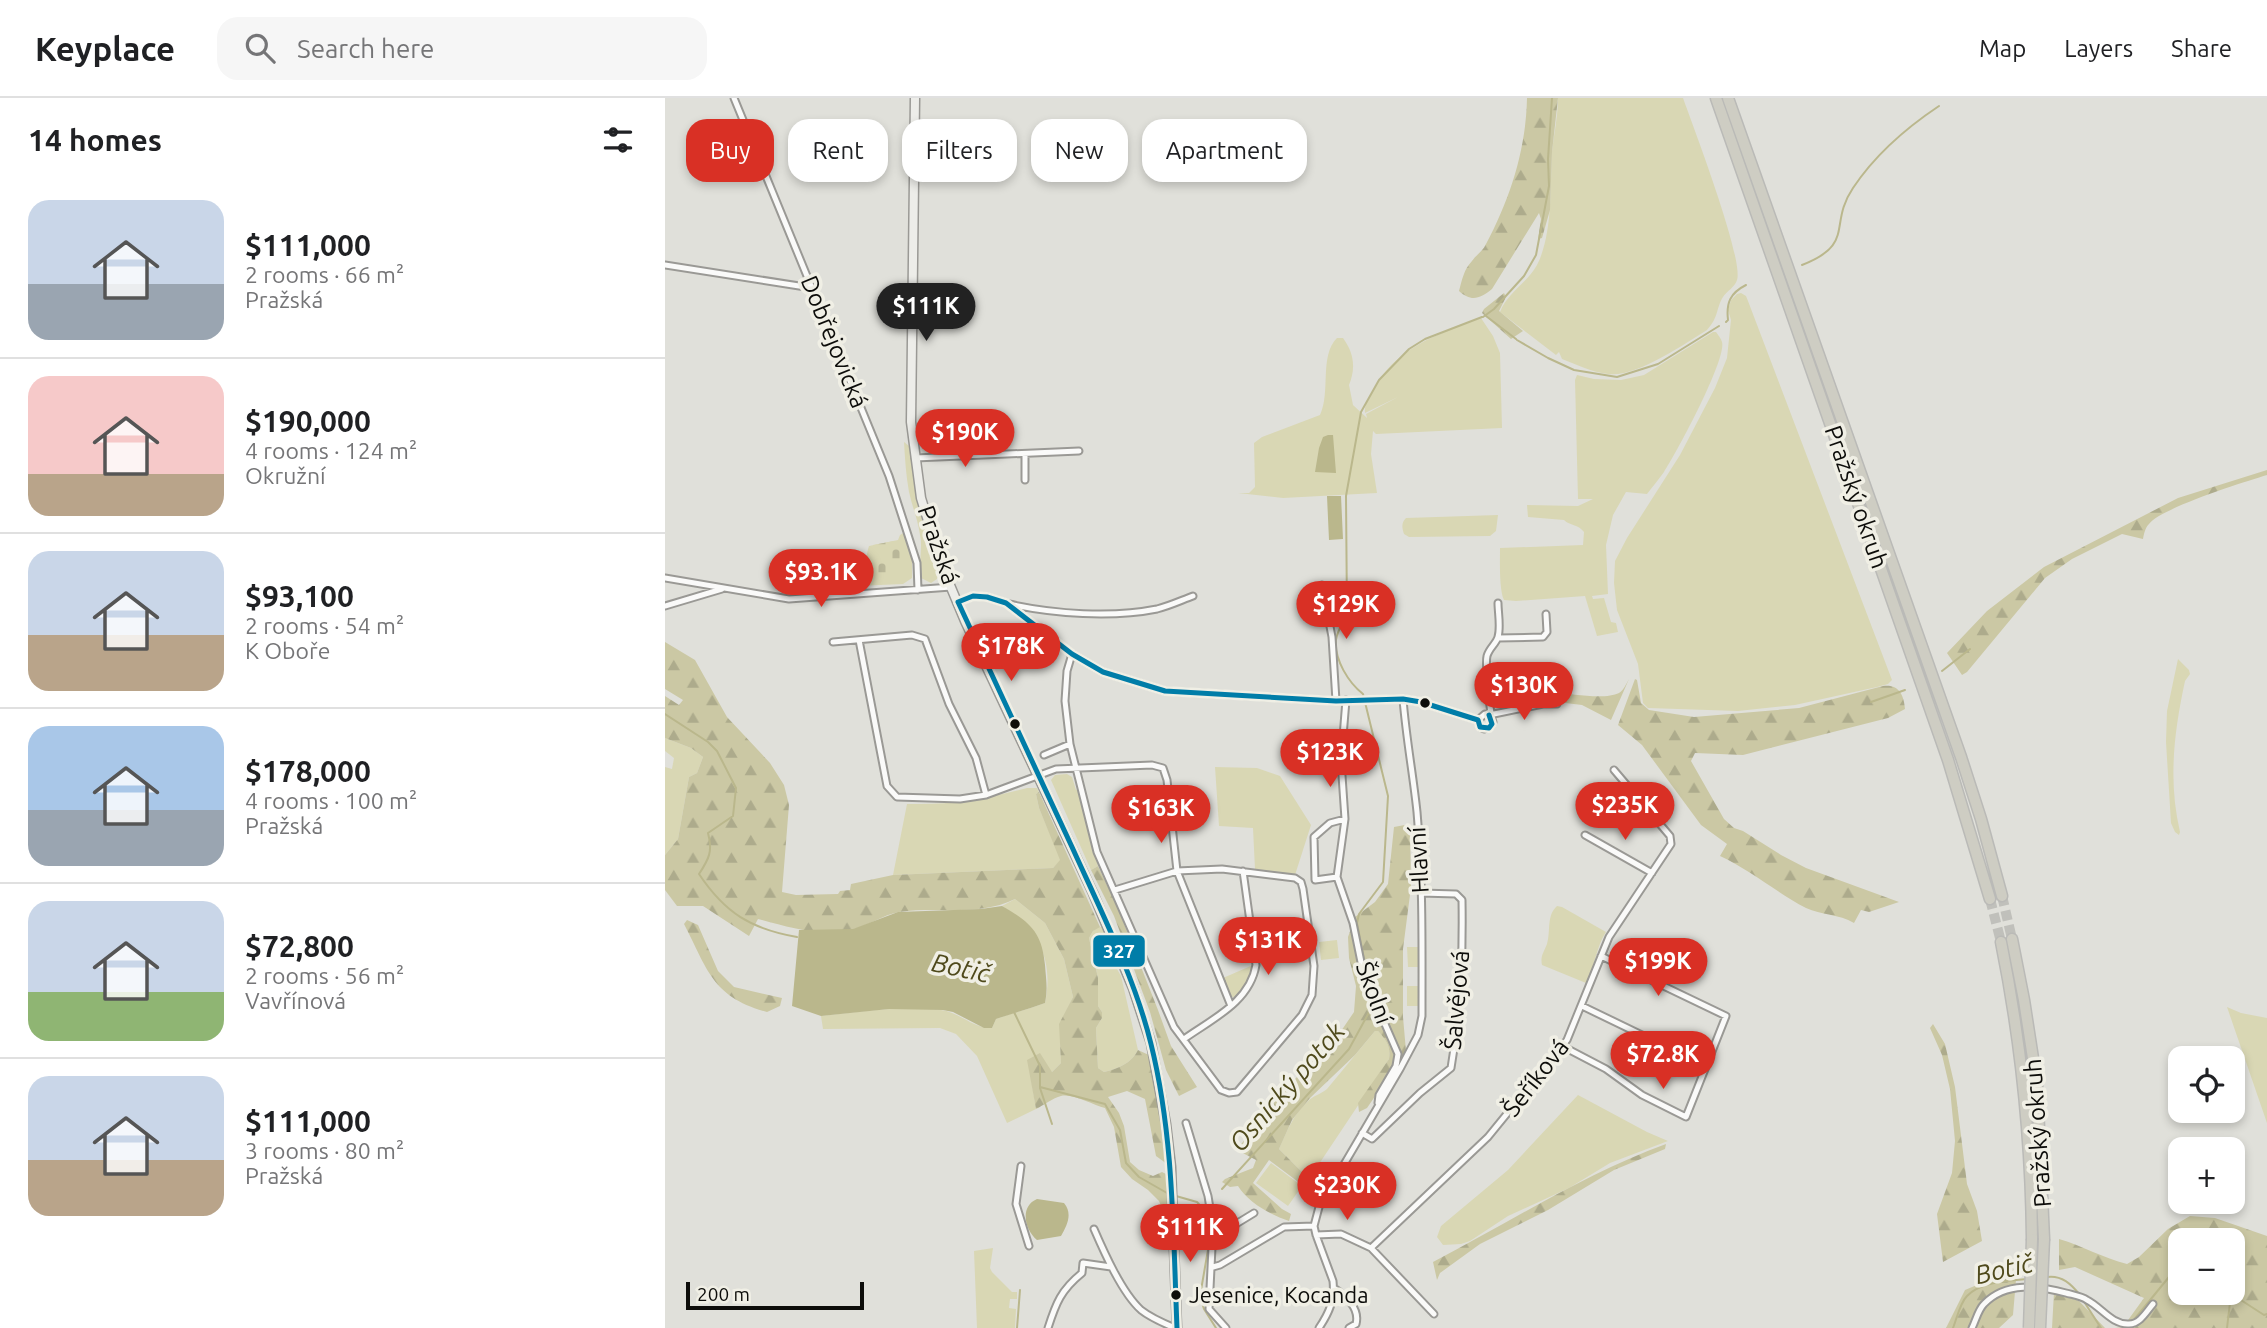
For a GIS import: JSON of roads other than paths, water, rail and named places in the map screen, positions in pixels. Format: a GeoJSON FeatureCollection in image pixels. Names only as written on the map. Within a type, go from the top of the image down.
{"type":"FeatureCollection","features":[{"type":"Feature","properties":{"kind":"highway","name":"Pražský okruh"},"geometry":{"type":"LineString","coordinates":[[1716,98],[1948,760],[1990,899]]}},
{"type":"Feature","properties":{"kind":"highway","name":"Pražský okruh"},"geometry":{"type":"LineString","coordinates":[[1728,98],[1961,757],[1982,819],[2002,896]]}},
{"type":"Feature","properties":{"kind":"highway","name":"Pražský okruh"},"geometry":{"type":"LineString","coordinates":[[2013,939],[2038,1096],[2044,1239],[2040,1328]]}},
{"type":"Feature","properties":{"kind":"highway","name":"Pražský okruh"},"geometry":{"type":"LineString","coordinates":[[2001,942],[2025,1085],[2030,1150],[2032,1239],[2029,1328]]}},
{"type":"Feature","properties":{"kind":"main road","name":"Pražská"},"geometry":{"type":"LineString","coordinates":[[915,98],[911,422],[921,498],[941,566],[1118,950],[1147,1032],[1166,1124],[1173,1200],[1176,1328]]}},
{"type":"Feature","properties":{"kind":"street","name":"Dobřejovická"},"geometry":{"type":"LineString","coordinates":[[734,98],[893,487],[917,563],[918,590]]}},
{"type":"Feature","properties":{"kind":"street"},"geometry":{"type":"LineString","coordinates":[[665,265],[812,288]]}},
{"type":"Feature","properties":{"kind":"street"},"geometry":{"type":"LineString","coordinates":[[915,458],[1079,451]]}},
{"type":"Feature","properties":{"kind":"street"},"geometry":{"type":"LineString","coordinates":[[1024,454],[1025,480]]}},
{"type":"Feature","properties":{"kind":"street"},"geometry":{"type":"LineString","coordinates":[[665,578],[789,599],[951,587]]}},
{"type":"Feature","properties":{"kind":"street"},"geometry":{"type":"LineString","coordinates":[[1322,585],[1332,637],[1336,701]]}},
{"type":"Feature","properties":{"kind":"street"},"geometry":{"type":"LineString","coordinates":[[665,606],[726,588]]}},
{"type":"Feature","properties":{"kind":"street"},"geometry":{"type":"LineString","coordinates":[[958,602],[973,596],[986,597],[1027,608],[1099,614],[1157,609],[1193,596]]}},
{"type":"Feature","properties":{"kind":"street"},"geometry":{"type":"LineString","coordinates":[[1006,603],[1072,654],[1103,672],[1165,691],[1336,701],[1403,699],[1478,720],[1482,728],[1489,728],[1493,722],[1489,715],[1486,659],[1498,638],[1498,603]]}},
{"type":"Feature","properties":{"kind":"street"},"geometry":{"type":"LineString","coordinates":[[1498,638],[1543,637],[1547,632],[1546,614]]}},
{"type":"Feature","properties":{"kind":"street"},"geometry":{"type":"LineString","coordinates":[[833,642],[912,635],[925,639],[950,704],[976,758],[986,795]]}},
{"type":"Feature","properties":{"kind":"street"},"geometry":{"type":"LineString","coordinates":[[859,640],[887,786],[897,797],[960,799],[986,795],[1056,769],[1152,765],[1163,768],[1167,780],[1177,871],[1231,1006]]}},
{"type":"Feature","properties":{"kind":"street"},"geometry":{"type":"LineString","coordinates":[[1072,654],[1067,671],[1065,701],[1070,744],[1097,852],[1174,1027],[1221,1090],[1229,1093],[1240,1090],[1302,1015],[1312,995],[1315,981],[1301,882],[1295,878],[1222,869],[1177,871],[1115,890]]}},
{"type":"Feature","properties":{"kind":"street","name":"Hlavní"},"geometry":{"type":"LineString","coordinates":[[1377,1106],[1418,1035],[1422,1016],[1421,893],[1416,811],[1403,699]]}},
{"type":"Feature","properties":{"kind":"street","name":"Školní"},"geometry":{"type":"LineString","coordinates":[[1346,700],[1341,761],[1345,818],[1337,877],[1353,923],[1362,967],[1398,1054],[1396,1066],[1379,1095],[1377,1106]]}},
{"type":"Feature","properties":{"kind":"street"},"geometry":{"type":"LineString","coordinates":[[1478,720],[1482,715],[1557,704]]}},
{"type":"Feature","properties":{"kind":"street"},"geometry":{"type":"LineString","coordinates":[[1044,755],[1070,744]]}},
{"type":"Feature","properties":{"kind":"street","name":"Šeříková"},"geometry":{"type":"LineString","coordinates":[[1371,1248],[1488,1137],[1562,1046],[1570,1035],[1609,937],[1671,844],[1670,836],[1614,770]]}},
{"type":"Feature","properties":{"kind":"street"},"geometry":{"type":"LineString","coordinates":[[1337,877],[1315,880],[1314,837],[1331,823],[1345,818]]}},
{"type":"Feature","properties":{"kind":"street"},"geometry":{"type":"LineString","coordinates":[[1585,835],[1652,873]]}},
{"type":"Feature","properties":{"kind":"street"},"geometry":{"type":"LineString","coordinates":[[1184,1039],[1241,999],[1254,979],[1257,965],[1243,871]]}},
{"type":"Feature","properties":{"kind":"street","name":"Šalvějová"},"geometry":{"type":"LineString","coordinates":[[1361,1133],[1372,1139],[1420,1093],[1451,1068],[1459,1021],[1463,957],[1462,900],[1456,894],[1421,893]]}},
{"type":"Feature","properties":{"kind":"street"},"geometry":{"type":"LineString","coordinates":[[1562,1046],[1606,1069],[1633,1091],[1686,1117],[1726,1016],[1601,956]]}},
{"type":"Feature","properties":{"kind":"street"},"geometry":{"type":"LineString","coordinates":[[1582,1006],[1706,1066]]}},
{"type":"Feature","properties":{"kind":"street"},"geometry":{"type":"LineString","coordinates":[[1319,1328],[1331,1309],[1334,1288],[1314,1226],[1318,1207],[1377,1106]]}},
{"type":"Feature","properties":{"kind":"street"},"geometry":{"type":"LineString","coordinates":[[1186,1123],[1208,1196],[1213,1238],[1209,1309],[1226,1328]]}},
{"type":"Feature","properties":{"kind":"street"},"geometry":{"type":"LineString","coordinates":[[1021,1166],[1016,1204],[1029,1246]]}},
{"type":"Feature","properties":{"kind":"street"},"geometry":{"type":"LineString","coordinates":[[1213,1238],[1254,1213]]}},
{"type":"Feature","properties":{"kind":"street"},"geometry":{"type":"LineString","coordinates":[[1213,1267],[1284,1227],[1314,1226]]}},
{"type":"Feature","properties":{"kind":"street"},"geometry":{"type":"LineString","coordinates":[[1094,1228],[1111,1267],[1140,1308],[1157,1321],[1176,1328]]}},
{"type":"Feature","properties":{"kind":"street"},"geometry":{"type":"LineString","coordinates":[[1316,1236],[1341,1234],[1371,1248],[1434,1314]]}},
{"type":"Feature","properties":{"kind":"street"},"geometry":{"type":"LineString","coordinates":[[1048,1328],[1055,1305],[1066,1286],[1082,1273],[1083,1263],[1111,1267]]}},
{"type":"Feature","properties":{"kind":"street"},"geometry":{"type":"LineString","coordinates":[[1972,1328],[1982,1305],[1997,1293],[2026,1286],[2086,1299],[2123,1324],[2138,1322],[2153,1304]]}},
{"type":"Feature","properties":{"kind":"street"},"geometry":{"type":"LineString","coordinates":[[1334,1288],[1342,1293],[1357,1314],[1356,1324],[1349,1328]]}},
{"type":"Feature","properties":{"kind":"water"},"geometry":{"type":"Polygon","coordinates":[[[1333,435],[1336,473],[1315,472],[1319,448],[1323,437],[1333,435]]]}},
{"type":"Feature","properties":{"kind":"water"},"geometry":{"type":"Polygon","coordinates":[[[1327,496],[1341,496],[1343,539],[1329,540],[1327,496]]]}},
{"type":"Feature","properties":{"kind":"water"},"geometry":{"type":"Polygon","coordinates":[[[1002,906],[1027,923],[1041,944],[1047,988],[1045,1003],[996,1019],[992,1028],[984,1028],[953,1012],[943,1010],[889,1009],[821,1016],[792,1006],[799,930],[853,929],[898,912],[1002,906]]]}},
{"type":"Feature","properties":{"kind":"water"},"geometry":{"type":"Polygon","coordinates":[[[1037,1199],[1064,1203],[1067,1207],[1068,1220],[1061,1236],[1037,1240],[1029,1230],[1026,1212],[1037,1199]]]}},
{"type":"Feature","properties":{"kind":"waterway","name":"Osnický potok"},"geometry":{"type":"LineString","coordinates":[[1483,317],[1494,309],[1524,276],[1536,255],[1549,186],[1552,98]]}},
{"type":"Feature","properties":{"kind":"waterway"},"geometry":{"type":"LineString","coordinates":[[1802,265],[1819,257],[1835,241],[1846,201],[1871,164],[1903,133],[1939,106]]}},
{"type":"Feature","properties":{"kind":"waterway"},"geometry":{"type":"LineString","coordinates":[[1726,322],[1730,299],[1746,285]]}},
{"type":"Feature","properties":{"kind":"waterway"},"geometry":{"type":"LineString","coordinates":[[1486,316],[1516,339]]}},
{"type":"Feature","properties":{"kind":"waterway","name":"Osnický potok"},"geometry":{"type":"LineString","coordinates":[[1375,995],[1365,964],[1357,923],[1359,914],[1383,882],[1388,796],[1363,694],[1343,670],[1336,648],[1338,633],[1347,615],[1346,496],[1361,412],[1379,380],[1409,349],[1425,339],[1482,317]]}},
{"type":"Feature","properties":{"kind":"waterway"},"geometry":{"type":"LineString","coordinates":[[1517,340],[1574,370],[1617,377],[1658,364],[1719,326]]}},
{"type":"Feature","properties":{"kind":"waterway"},"geometry":{"type":"LineString","coordinates":[[1942,671],[1970,649]]}},
{"type":"Feature","properties":{"kind":"waterway"},"geometry":{"type":"LineString","coordinates":[[1871,702],[1905,690]]}},
{"type":"Feature","properties":{"kind":"waterway","name":"Botič"},"geometry":{"type":"LineString","coordinates":[[665,714],[708,742],[717,751],[736,788],[733,816],[708,833],[709,855],[699,874],[719,899],[741,917],[766,929],[797,937]]}},
{"type":"Feature","properties":{"kind":"waterway","name":"Osnický potok"},"geometry":{"type":"LineString","coordinates":[[1222,1189],[1349,1049],[1373,1005]]}},
{"type":"Feature","properties":{"kind":"waterway","name":"Botič"},"geometry":{"type":"LineString","coordinates":[[1014,1012],[1040,1066],[1040,1087],[1105,1104],[1120,1130],[1126,1163],[1139,1177],[1167,1193]]}},
{"type":"Feature","properties":{"kind":"waterway"},"geometry":{"type":"LineString","coordinates":[[1040,1088],[1052,1124]]}},
{"type":"Feature","properties":{"kind":"waterway","name":"Botič"},"geometry":{"type":"LineString","coordinates":[[1176,1196],[1197,1202],[1205,1211],[1209,1244],[1200,1296],[1204,1309],[1216,1328]]}},
{"type":"Feature","properties":{"kind":"waterway","name":"Botič"},"geometry":{"type":"LineString","coordinates":[[2047,1277],[2066,1281],[2080,1295]]}},
{"type":"Feature","properties":{"kind":"waterway","name":"Botič"},"geometry":{"type":"LineString","coordinates":[[2133,1321],[2168,1278]]}},
{"type":"Feature","properties":{"kind":"waterway","name":"Botič"},"geometry":{"type":"LineString","coordinates":[[1953,1328],[1962,1303],[1973,1291],[1996,1283],[2028,1279]]}},
{"type":"Feature","properties":{"kind":"waterway"},"geometry":{"type":"LineString","coordinates":[[1017,1328],[1020,1290]]}},
{"type":"Feature","properties":{"kind":"waterway","name":"Botič"},"geometry":{"type":"LineString","coordinates":[[2083,1300],[2101,1328]]}},
{"type":"Feature","properties":{"kind":"waterway","name":"Botič"},"geometry":{"type":"LineString","coordinates":[[2245,1303],[2264,1315],[2267,1314]]}},
{"type":"Feature","properties":{"kind":"waterway"},"geometry":{"type":"LineString","coordinates":[[2227,1328],[2230,1305]]}},
{"type":"Feature","properties":{"kind":"tunnel"},"geometry":{"type":"LineString","coordinates":[[2002,896],[2012,939]]}},
{"type":"Feature","properties":{"kind":"tunnel"},"geometry":{"type":"LineString","coordinates":[[1990,899],[2001,942]]}},
{"type":"Feature","properties":{"kind":"place","name":"Jesenice, Kocanda"},"geometry":{"type":"Point","coordinates":[1176,1295]}}]}
